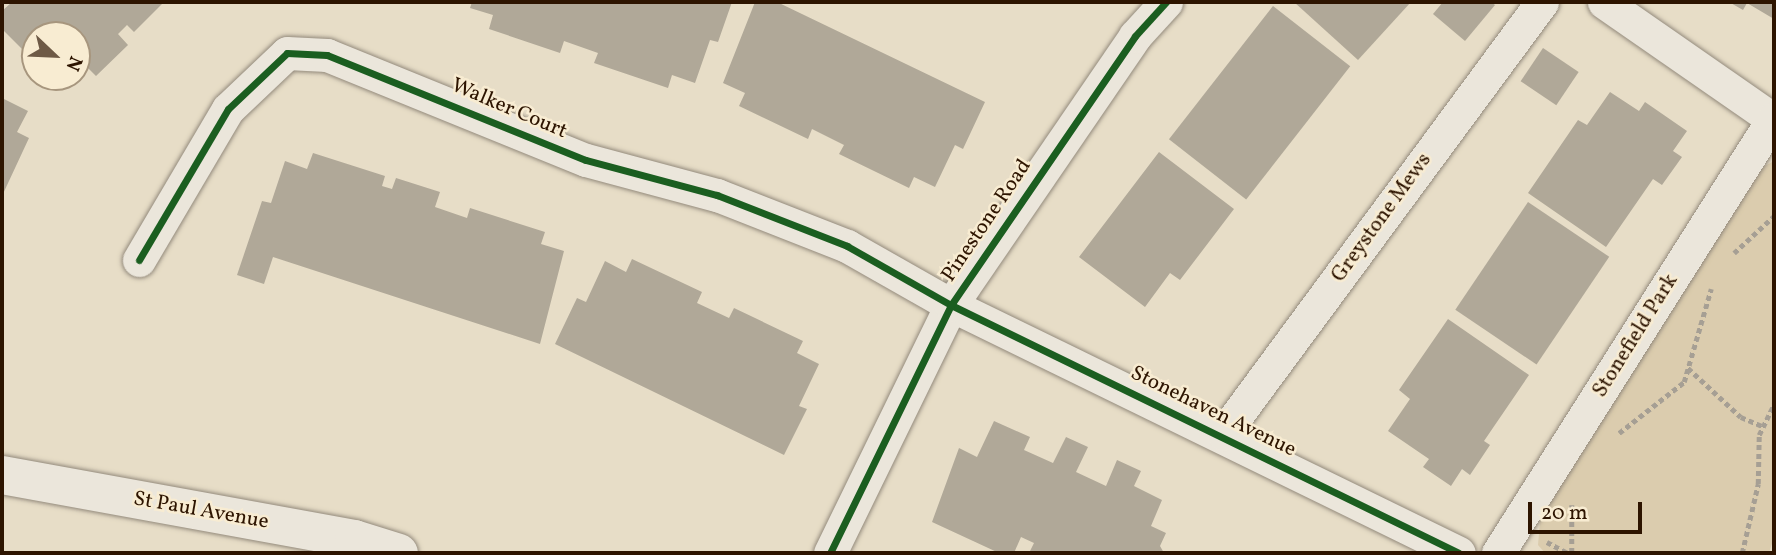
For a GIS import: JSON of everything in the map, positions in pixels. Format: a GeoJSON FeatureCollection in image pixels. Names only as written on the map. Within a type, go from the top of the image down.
{"type":"FeatureCollection","features":[{"type":"Feature","properties":{"kind":"main road","name":"St Paul Avenue"},"geometry":{"type":"LineString","coordinates":[[2,475],[354,539],[399,553]]}},
{"type":"Feature","properties":{"kind":"street","name":"Pinestone Road"},"geometry":{"type":"LineString","coordinates":[[830,553],[951,305],[1135,36],[1166,2]]}},
{"type":"Feature","properties":{"kind":"street","name":"Greystone Mews"},"geometry":{"type":"LineString","coordinates":[[1223,434],[1542,2]]}},
{"type":"Feature","properties":{"kind":"street"},"geometry":{"type":"LineString","coordinates":[[1604,2],[1774,120]]}},
{"type":"Feature","properties":{"kind":"street","name":"Walker Court"},"geometry":{"type":"LineString","coordinates":[[139,260],[228,109],[287,53],[327,55],[586,160],[717,195],[847,246],[951,305]]}},
{"type":"Feature","properties":{"kind":"street","name":"Stonefield Park"},"geometry":{"type":"LineString","coordinates":[[1498,553],[1774,120]]}},
{"type":"Feature","properties":{"kind":"street","name":"Stonehaven Avenue"},"geometry":{"type":"LineString","coordinates":[[951,305],[1223,434],[1458,553]]}},
{"type":"Feature","properties":{"kind":"path"},"geometry":{"type":"LineString","coordinates":[[1728,258],[1774,216]]}},
{"type":"Feature","properties":{"kind":"path"},"geometry":{"type":"LineString","coordinates":[[1608,442],[1684,382],[1715,278]]}},
{"type":"Feature","properties":{"kind":"path"},"geometry":{"type":"LineString","coordinates":[[1687,368],[1741,417],[1762,426]]}},
{"type":"Feature","properties":{"kind":"path"},"geometry":{"type":"LineString","coordinates":[[1742,553],[1758,484],[1762,426],[1774,404]]}},
{"type":"Feature","properties":{"kind":"path"},"geometry":{"type":"LineString","coordinates":[[1572,553],[1574,496]]}},
{"type":"Feature","properties":{"kind":"shaded area"},"geometry":{"type":"Polygon","coordinates":[[[1774,161],[1774,537],[1769,553],[1545,553],[1538,545],[1541,510],[1761,168],[1774,161]]]}},
{"type":"Feature","properties":{"kind":"building"},"geometry":{"type":"Polygon","coordinates":[[[12,2],[164,2],[134,32],[127,25],[118,34],[128,45],[96,76],[91,71],[91,21],[21,21],[21,48],[2,29],[2,11],[12,2]]]}},
{"type":"Feature","properties":{"kind":"building"},"geometry":{"type":"Polygon","coordinates":[[[472,2],[732,2],[718,42],[710,40],[695,83],[672,75],[668,88],[594,63],[598,53],[564,41],[560,53],[489,29],[493,15],[470,8],[472,2]]]}},
{"type":"Feature","properties":{"kind":"building"},"geometry":{"type":"Polygon","coordinates":[[[755,2],[777,2],[985,102],[963,149],[955,145],[935,187],[914,177],[909,188],[839,154],[844,145],[812,129],[808,139],[739,106],[745,93],[723,83],[755,2]]]}},
{"type":"Feature","properties":{"kind":"building"},"geometry":{"type":"Polygon","coordinates":[[[1294,2],[1411,2],[1358,60],[1294,2]]]}},
{"type":"Feature","properties":{"kind":"building"},"geometry":{"type":"Polygon","coordinates":[[[1443,2],[1491,2],[1495,5],[1465,41],[1433,14],[1443,2]]]}},
{"type":"Feature","properties":{"kind":"building"},"geometry":{"type":"Polygon","coordinates":[[[1729,2],[1774,2],[1774,19],[1747,3],[1743,10],[1729,2]]]}},
{"type":"Feature","properties":{"kind":"building"},"geometry":{"type":"Polygon","coordinates":[[[1273,6],[1350,66],[1246,200],[1169,139],[1273,6]]]}},
{"type":"Feature","properties":{"kind":"building"},"geometry":{"type":"Polygon","coordinates":[[[1543,48],[1579,72],[1556,105],[1521,81],[1543,48]]]}},
{"type":"Feature","properties":{"kind":"building"},"geometry":{"type":"Polygon","coordinates":[[[1610,92],[1639,111],[1645,102],[1687,131],[1673,151],[1682,157],[1662,185],[1653,179],[1606,247],[1528,193],[1578,120],[1587,125],[1610,92]]]}},
{"type":"Feature","properties":{"kind":"building"},"geometry":{"type":"Polygon","coordinates":[[[2,98],[28,111],[17,132],[29,138],[2,196],[2,98]]]}},
{"type":"Feature","properties":{"kind":"building"},"geometry":{"type":"Polygon","coordinates":[[[1159,152],[1234,209],[1180,280],[1170,273],[1145,307],[1079,257],[1159,152]]]}},
{"type":"Feature","properties":{"kind":"building"},"geometry":{"type":"Polygon","coordinates":[[[313,153],[385,176],[382,186],[392,189],[396,178],[440,192],[435,207],[467,218],[470,208],[545,232],[541,244],[564,251],[540,344],[273,257],[264,284],[237,275],[262,201],[271,203],[285,161],[307,169],[313,153]]]}},
{"type":"Feature","properties":{"kind":"building"},"geometry":{"type":"Polygon","coordinates":[[[1528,202],[1609,257],[1537,365],[1455,310],[1528,202]]]}},
{"type":"Feature","properties":{"kind":"building"},"geometry":{"type":"Polygon","coordinates":[[[632,259],[702,292],[697,303],[729,318],[734,308],[803,341],[797,353],[819,364],[799,406],[807,409],[784,455],[555,344],[577,298],[586,302],[605,261],[626,272],[632,259]]]}},
{"type":"Feature","properties":{"kind":"building"},"geometry":{"type":"Polygon","coordinates":[[[1448,319],[1529,375],[1484,441],[1490,445],[1470,475],[1462,469],[1451,486],[1423,467],[1429,459],[1388,431],[1410,399],[1399,390],[1448,319]]]}},
{"type":"Feature","properties":{"kind":"building"},"geometry":{"type":"Polygon","coordinates":[[[994,421],[1030,437],[1024,450],[1053,463],[1066,437],[1088,447],[1076,472],[1106,486],[1117,460],[1141,471],[1134,486],[1162,500],[1151,526],[1166,533],[1160,546],[1164,553],[1029,553],[1034,543],[1021,537],[1014,553],[999,553],[932,522],[959,448],[977,457],[994,421]]]}},
{"type":"Feature","properties":{"kind":"cycle path"},"geometry":{"type":"LineString","coordinates":[[830,553],[951,305],[1135,36],[1166,2]]}},
{"type":"Feature","properties":{"kind":"cycle path"},"geometry":{"type":"LineString","coordinates":[[139,260],[228,109],[287,53],[327,55],[586,160],[717,195],[847,246],[951,305],[1459,553]]}}]}
